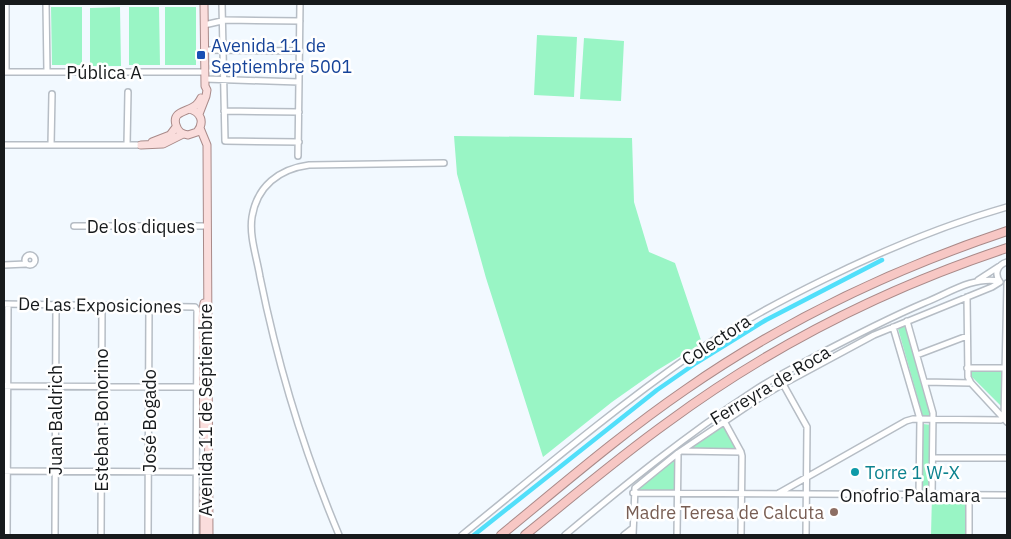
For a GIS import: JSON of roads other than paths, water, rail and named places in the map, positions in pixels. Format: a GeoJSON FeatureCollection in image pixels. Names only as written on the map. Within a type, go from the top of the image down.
{"type":"FeatureCollection","features":[{"type":"Feature","properties":{"kind":"highway"},"geometry":{"type":"LineString","coordinates":[[501,535],[640,423],[702,379],[760,342],[817,310],[869,285],[941,254],[1007,231]]}},
{"type":"Feature","properties":{"kind":"highway"},"geometry":{"type":"LineString","coordinates":[[526,535],[651,434],[716,388],[765,357],[823,325],[877,299],[929,276],[1007,248]]}},
{"type":"Feature","properties":{"kind":"main road"},"geometry":{"type":"LineString","coordinates":[[141,145],[163,144],[183,134],[193,134],[200,128],[201,120],[199,114],[206,96],[204,4]]}},
{"type":"Feature","properties":{"kind":"main road"},"geometry":{"type":"LineString","coordinates":[[183,134],[176,127],[175,119],[179,113],[194,106],[201,99],[205,79]]}},
{"type":"Feature","properties":{"kind":"main road"},"geometry":{"type":"LineString","coordinates":[[189,109],[199,114]]}},
{"type":"Feature","properties":{"kind":"main road"},"geometry":{"type":"LineString","coordinates":[[141,145],[166,137],[176,127]]}},
{"type":"Feature","properties":{"kind":"main road","name":"Avenida 11 de Septiembre"},"geometry":{"type":"LineString","coordinates":[[200,128],[207,145],[208,306],[203,387]]}},
{"type":"Feature","properties":{"kind":"main road"},"geometry":{"type":"LineString","coordinates":[[193,134],[201,141],[205,149],[206,159]]}},
{"type":"Feature","properties":{"kind":"main road","name":"Avenida 11 de Septiembre"},"geometry":{"type":"LineString","coordinates":[[204,535],[202,318],[208,286]]}},
{"type":"Feature","properties":{"kind":"main road","name":"Avenida 11 de Septiembre"},"geometry":{"type":"LineString","coordinates":[[203,472],[209,535]]}},
{"type":"Feature","properties":{"kind":"street"},"geometry":{"type":"LineString","coordinates":[[5,72],[6,4]]}},
{"type":"Feature","properties":{"kind":"street"},"geometry":{"type":"LineString","coordinates":[[46,4],[47,72]]}},
{"type":"Feature","properties":{"kind":"street"},"geometry":{"type":"LineString","coordinates":[[222,4],[225,141],[299,142]]}},
{"type":"Feature","properties":{"kind":"street"},"geometry":{"type":"LineString","coordinates":[[298,156],[300,4]]}},
{"type":"Feature","properties":{"kind":"street"},"geometry":{"type":"LineString","coordinates":[[204,25],[221,21],[300,21]]}},
{"type":"Feature","properties":{"kind":"street"},"geometry":{"type":"LineString","coordinates":[[205,50],[299,51]]}},
{"type":"Feature","properties":{"kind":"street","name":"Pública A"},"geometry":{"type":"LineString","coordinates":[[5,72],[299,82]]}},
{"type":"Feature","properties":{"kind":"street"},"geometry":{"type":"LineString","coordinates":[[127,145],[128,92]]}},
{"type":"Feature","properties":{"kind":"street"},"geometry":{"type":"LineString","coordinates":[[51,145],[52,94]]}},
{"type":"Feature","properties":{"kind":"street"},"geometry":{"type":"LineString","coordinates":[[224,112],[299,112]]}},
{"type":"Feature","properties":{"kind":"street"},"geometry":{"type":"LineString","coordinates":[[4,140],[20,145]]}},
{"type":"Feature","properties":{"kind":"street"},"geometry":{"type":"LineString","coordinates":[[4,145],[141,145]]}},
{"type":"Feature","properties":{"kind":"street"},"geometry":{"type":"LineString","coordinates":[[339,535],[321,493],[275,346],[253,239],[252,219],[259,195],[265,187],[279,174],[293,168],[309,165],[444,163]]}},
{"type":"Feature","properties":{"kind":"street","name":"Colectora"},"geometry":{"type":"LineString","coordinates":[[462,535],[603,420],[670,370],[736,326],[780,300],[881,252],[934,230],[1007,207]]}},
{"type":"Feature","properties":{"kind":"street","name":"De los diques"},"geometry":{"type":"LineString","coordinates":[[74,226],[207,226]]}},
{"type":"Feature","properties":{"kind":"street"},"geometry":{"type":"LineString","coordinates":[[973,282],[1007,262]]}},
{"type":"Feature","properties":{"kind":"street"},"geometry":{"type":"LineString","coordinates":[[4,265],[26,264]]}},
{"type":"Feature","properties":{"kind":"street"},"geometry":{"type":"LineString","coordinates":[[999,267],[996,275],[1003,282],[1006,295],[1006,420]]}},
{"type":"Feature","properties":{"kind":"street","name":"Ferreyra de Roca"},"geometry":{"type":"LineString","coordinates":[[566,535],[686,437],[753,391],[863,331],[973,282],[988,279],[1003,282]]}},
{"type":"Feature","properties":{"kind":"street","name":"Ferreyra de Roca"},"geometry":{"type":"LineString","coordinates":[[783,384],[858,343],[1003,282]]}},
{"type":"Feature","properties":{"kind":"street"},"geometry":{"type":"LineString","coordinates":[[966,297],[968,378],[1006,420]]}},
{"type":"Feature","properties":{"kind":"street"},"geometry":{"type":"LineString","coordinates":[[6,304],[7,535]]}},
{"type":"Feature","properties":{"kind":"street","name":"De Las Exposiciones"},"geometry":{"type":"LineString","coordinates":[[6,304],[195,307],[197,310],[203,387]]}},
{"type":"Feature","properties":{"kind":"street","name":"Juan Baldrich"},"geometry":{"type":"LineString","coordinates":[[54,535],[56,305]]}},
{"type":"Feature","properties":{"kind":"street","name":"Esteban Bonorino"},"geometry":{"type":"LineString","coordinates":[[101,535],[102,306]]}},
{"type":"Feature","properties":{"kind":"street","name":"José Bogado"},"geometry":{"type":"LineString","coordinates":[[148,535],[149,306]]}},
{"type":"Feature","properties":{"kind":"street"},"geometry":{"type":"LineString","coordinates":[[907,321],[926,382],[934,420],[932,495]]}},
{"type":"Feature","properties":{"kind":"street"},"geometry":{"type":"LineString","coordinates":[[893,327],[920,420],[919,495]]}},
{"type":"Feature","properties":{"kind":"street"},"geometry":{"type":"LineString","coordinates":[[917,355],[967,336]]}},
{"type":"Feature","properties":{"kind":"street"},"geometry":{"type":"LineString","coordinates":[[967,368],[1005,368]]}},
{"type":"Feature","properties":{"kind":"street"},"geometry":{"type":"LineString","coordinates":[[926,382],[971,383]]}},
{"type":"Feature","properties":{"kind":"street"},"geometry":{"type":"LineString","coordinates":[[633,535],[633,494],[639,483],[680,452],[783,384],[807,426],[806,535]]}},
{"type":"Feature","properties":{"kind":"street"},"geometry":{"type":"LineString","coordinates":[[6,386],[203,387],[203,472],[196,535]]}},
{"type":"Feature","properties":{"kind":"street"},"geometry":{"type":"LineString","coordinates":[[778,494],[906,421],[1006,420]]}},
{"type":"Feature","properties":{"kind":"street"},"geometry":{"type":"LineString","coordinates":[[724,422],[741,452],[741,535]]}},
{"type":"Feature","properties":{"kind":"street"},"geometry":{"type":"LineString","coordinates":[[680,452],[741,452]]}},
{"type":"Feature","properties":{"kind":"street"},"geometry":{"type":"LineString","coordinates":[[677,535],[680,452]]}},
{"type":"Feature","properties":{"kind":"street"},"geometry":{"type":"LineString","coordinates":[[933,458],[1007,458]]}},
{"type":"Feature","properties":{"kind":"street"},"geometry":{"type":"LineString","coordinates":[[6,471],[203,472]]}},
{"type":"Feature","properties":{"kind":"street","name":"Onofrio Palamara"},"geometry":{"type":"LineString","coordinates":[[633,494],[1007,495]]}},
{"type":"Feature","properties":{"kind":"street"},"geometry":{"type":"LineString","coordinates":[[969,495],[969,535]]}},
{"type":"Feature","properties":{"kind":"street"},"geometry":{"type":"LineString","coordinates":[[624,535],[633,528]]}},
{"type":"Feature","properties":{"kind":"waterway"},"geometry":{"type":"LineString","coordinates":[[474,535],[657,390],[696,363],[766,320],[882,260]]}},
{"type":"Feature","properties":{"kind":"place","name":"Avenida 11 de Septiembre 5001"},"geometry":{"type":"Point","coordinates":[201,55]}},
{"type":"Feature","properties":{"kind":"place","name":"Torre 1 W-X"},"geometry":{"type":"Point","coordinates":[855,472]}},
{"type":"Feature","properties":{"kind":"place","name":"Madre Teresa de Calcuta"},"geometry":{"type":"Point","coordinates":[834,512]}}]}
